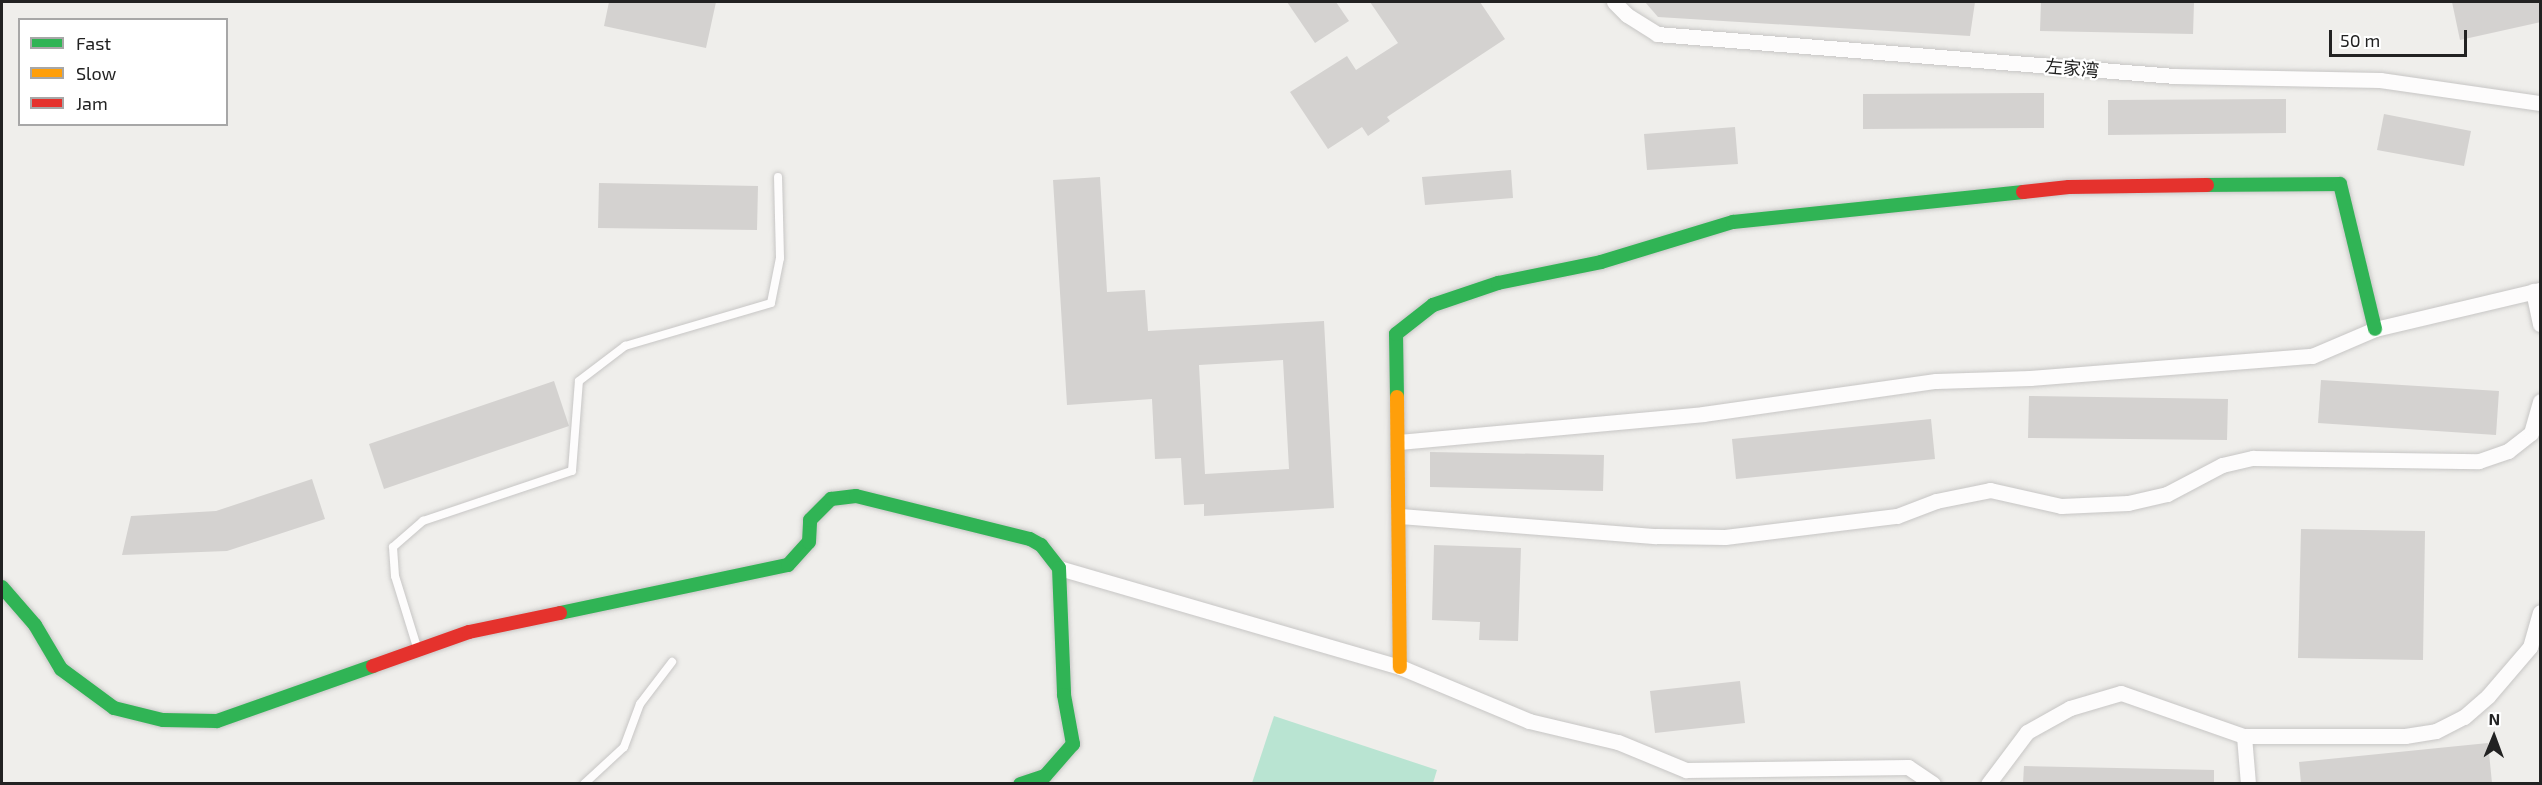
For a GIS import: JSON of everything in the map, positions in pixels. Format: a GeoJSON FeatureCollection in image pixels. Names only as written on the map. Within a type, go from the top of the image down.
{"type":"FeatureCollection","features":[{"type":"Feature","properties":{"kind":"street","name":"左家湾"},"geometry":{"type":"LineString","coordinates":[[1614,2],[1626,15],[1657,34],[2174,76],[2380,80],[2541,103]]}},
{"type":"Feature","properties":{"kind":"street"},"geometry":{"type":"LineString","coordinates":[[1400,667],[1400,516],[1396,334],[1433,305],[1498,283],[1601,262],[1733,222],[1839,208],[2069,187],[2340,184],[2375,329]]}},
{"type":"Feature","properties":{"kind":"street"},"geometry":{"type":"LineString","coordinates":[[1398,442],[1703,414],[1935,381],[2030,378],[2312,356],[2375,329],[2537,290],[2541,324]]}},
{"type":"Feature","properties":{"kind":"street"},"geometry":{"type":"LineString","coordinates":[[1400,516],[1656,536],[1725,537],[1897,516],[1936,501],[1990,490],[2061,506],[2128,503],[2167,494],[2222,465],[2253,458],[2479,461],[2508,451],[2531,433],[2541,401]]}},
{"type":"Feature","properties":{"kind":"street"},"geometry":{"type":"LineString","coordinates":[[2,587],[35,625],[61,669],[114,708],[163,720],[217,721],[469,632],[788,565],[809,542],[810,520],[831,499],[856,496],[1030,539],[1041,545],[1059,568],[1400,667],[1529,721],[1618,742],[1686,770],[1908,767],[1933,783]]}},
{"type":"Feature","properties":{"kind":"street"},"geometry":{"type":"LineString","coordinates":[[1020,783],[1045,776],[1073,744],[1064,695],[1059,568]]}},
{"type":"Feature","properties":{"kind":"street"},"geometry":{"type":"LineString","coordinates":[[1988,783],[2027,732],[2070,708],[2121,693],[2244,736],[2405,736],[2436,731],[2464,717],[2488,696],[2530,647],[2541,612]]}},
{"type":"Feature","properties":{"kind":"street"},"geometry":{"type":"LineString","coordinates":[[2244,736],[2248,783]]}},
{"type":"Feature","properties":{"kind":"lane"},"geometry":{"type":"LineString","coordinates":[[417,649],[395,576],[393,548],[423,522],[572,471],[579,381],[625,346],[771,303],[777,287],[780,258],[778,177]]}},
{"type":"Feature","properties":{"kind":"lane"},"geometry":{"type":"LineString","coordinates":[[584,783],[624,747],[640,704],[672,662]]}},
{"type":"Feature","properties":{"kind":"green space"},"geometry":{"type":"Polygon","coordinates":[[[1274,716],[1437,770],[1433,783],[1252,783],[1274,716]]]}},
{"type":"Feature","properties":{"kind":"building"},"geometry":{"type":"Polygon","coordinates":[[[609,2],[716,2],[706,48],[604,26],[609,2]]]}},
{"type":"Feature","properties":{"kind":"building"},"geometry":{"type":"Polygon","coordinates":[[[1287,2],[1336,2],[1349,21],[1315,43],[1287,2]]]}},
{"type":"Feature","properties":{"kind":"building"},"geometry":{"type":"Polygon","coordinates":[[[1370,2],[1480,2],[1505,39],[1387,117],[1390,121],[1368,136],[1362,127],[1328,149],[1290,92],[1347,56],[1356,70],[1398,43],[1370,2]]]}},
{"type":"Feature","properties":{"kind":"building"},"geometry":{"type":"Polygon","coordinates":[[[1645,2],[1975,2],[1970,36],[1658,17],[1645,2]]]}},
{"type":"Feature","properties":{"kind":"building"},"geometry":{"type":"Polygon","coordinates":[[[2041,2],[2194,2],[2193,34],[2040,31],[2041,2]]]}},
{"type":"Feature","properties":{"kind":"building"},"geometry":{"type":"Polygon","coordinates":[[[2452,2],[2541,2],[2541,22],[2460,40],[2452,2]]]}},
{"type":"Feature","properties":{"kind":"building"},"geometry":{"type":"Polygon","coordinates":[[[2044,93],[2044,128],[1863,129],[1863,94],[2044,93]]]}},
{"type":"Feature","properties":{"kind":"building"},"geometry":{"type":"Polygon","coordinates":[[[2286,99],[2286,133],[2108,135],[2108,100],[2286,99]]]}},
{"type":"Feature","properties":{"kind":"building"},"geometry":{"type":"Polygon","coordinates":[[[2384,114],[2471,131],[2464,166],[2377,150],[2384,114]]]}},
{"type":"Feature","properties":{"kind":"building"},"geometry":{"type":"Polygon","coordinates":[[[1735,127],[1738,164],[1647,170],[1644,134],[1735,127]]]}},
{"type":"Feature","properties":{"kind":"building"},"geometry":{"type":"Polygon","coordinates":[[[1511,170],[1513,198],[1425,205],[1422,177],[1511,170]]]}},
{"type":"Feature","properties":{"kind":"building"},"geometry":{"type":"Polygon","coordinates":[[[1100,177],[1107,292],[1145,290],[1148,331],[1324,321],[1334,508],[1204,516],[1204,504],[1184,505],[1181,458],[1155,459],[1152,399],[1067,405],[1053,180],[1100,177]],[[1283,360],[1199,365],[1205,474],[1289,469],[1283,360]]]}},
{"type":"Feature","properties":{"kind":"building"},"geometry":{"type":"Polygon","coordinates":[[[599,183],[758,186],[757,230],[598,228],[599,183]]]}},
{"type":"Feature","properties":{"kind":"building"},"geometry":{"type":"Polygon","coordinates":[[[2321,380],[2499,391],[2496,435],[2318,423],[2321,380]]]}},
{"type":"Feature","properties":{"kind":"building"},"geometry":{"type":"Polygon","coordinates":[[[554,381],[569,426],[384,489],[369,444],[554,381]]]}},
{"type":"Feature","properties":{"kind":"building"},"geometry":{"type":"Polygon","coordinates":[[[2029,396],[2228,399],[2227,440],[2028,438],[2029,396]]]}},
{"type":"Feature","properties":{"kind":"building"},"geometry":{"type":"Polygon","coordinates":[[[1931,419],[1935,459],[1736,479],[1732,439],[1931,419]]]}},
{"type":"Feature","properties":{"kind":"building"},"geometry":{"type":"Polygon","coordinates":[[[1430,452],[1604,455],[1603,491],[1430,487],[1430,452]]]}},
{"type":"Feature","properties":{"kind":"building"},"geometry":{"type":"Polygon","coordinates":[[[312,479],[325,519],[227,551],[122,555],[131,516],[216,511],[312,479]]]}},
{"type":"Feature","properties":{"kind":"building"},"geometry":{"type":"Polygon","coordinates":[[[2301,529],[2425,531],[2423,660],[2298,658],[2301,529]]]}},
{"type":"Feature","properties":{"kind":"building"},"geometry":{"type":"Polygon","coordinates":[[[1434,545],[1521,548],[1518,641],[1479,640],[1480,622],[1432,620],[1434,545]]]}},
{"type":"Feature","properties":{"kind":"building"},"geometry":{"type":"Polygon","coordinates":[[[1740,681],[1745,723],[1655,733],[1650,691],[1740,681]]]}},
{"type":"Feature","properties":{"kind":"building"},"geometry":{"type":"Polygon","coordinates":[[[2488,743],[2492,783],[2301,783],[2299,762],[2488,743]]]}},
{"type":"Feature","properties":{"kind":"building"},"geometry":{"type":"Polygon","coordinates":[[[2024,766],[2214,770],[2214,783],[2023,783],[2024,766]]]}},
{"type":"Feature","properties":{"kind":"traffic: fast"},"geometry":{"type":"LineString","coordinates":[[2207,185],[2340,184],[2375,329]]}},
{"type":"Feature","properties":{"kind":"traffic: fast"},"geometry":{"type":"LineString","coordinates":[[1397,397],[1396,334],[1433,305],[1498,283],[1601,262],[1733,222],[2023,192]]}},
{"type":"Feature","properties":{"kind":"traffic: fast"},"geometry":{"type":"LineString","coordinates":[[560,613],[788,565],[809,542],[810,520],[831,499],[856,496],[1030,539],[1041,545],[1059,568],[1064,695],[1073,744],[1045,776],[1020,784]]}},
{"type":"Feature","properties":{"kind":"traffic: fast"},"geometry":{"type":"LineString","coordinates":[[2,587],[35,625],[61,669],[114,708],[163,720],[217,721],[373,666]]}},
{"type":"Feature","properties":{"kind":"traffic: slow"},"geometry":{"type":"LineString","coordinates":[[1397,397],[1400,667]]}},
{"type":"Feature","properties":{"kind":"traffic: jam"},"geometry":{"type":"LineString","coordinates":[[2023,192],[2069,187],[2207,185]]}},
{"type":"Feature","properties":{"kind":"traffic: jam"},"geometry":{"type":"LineString","coordinates":[[373,666],[469,632],[560,613]]}}]}
